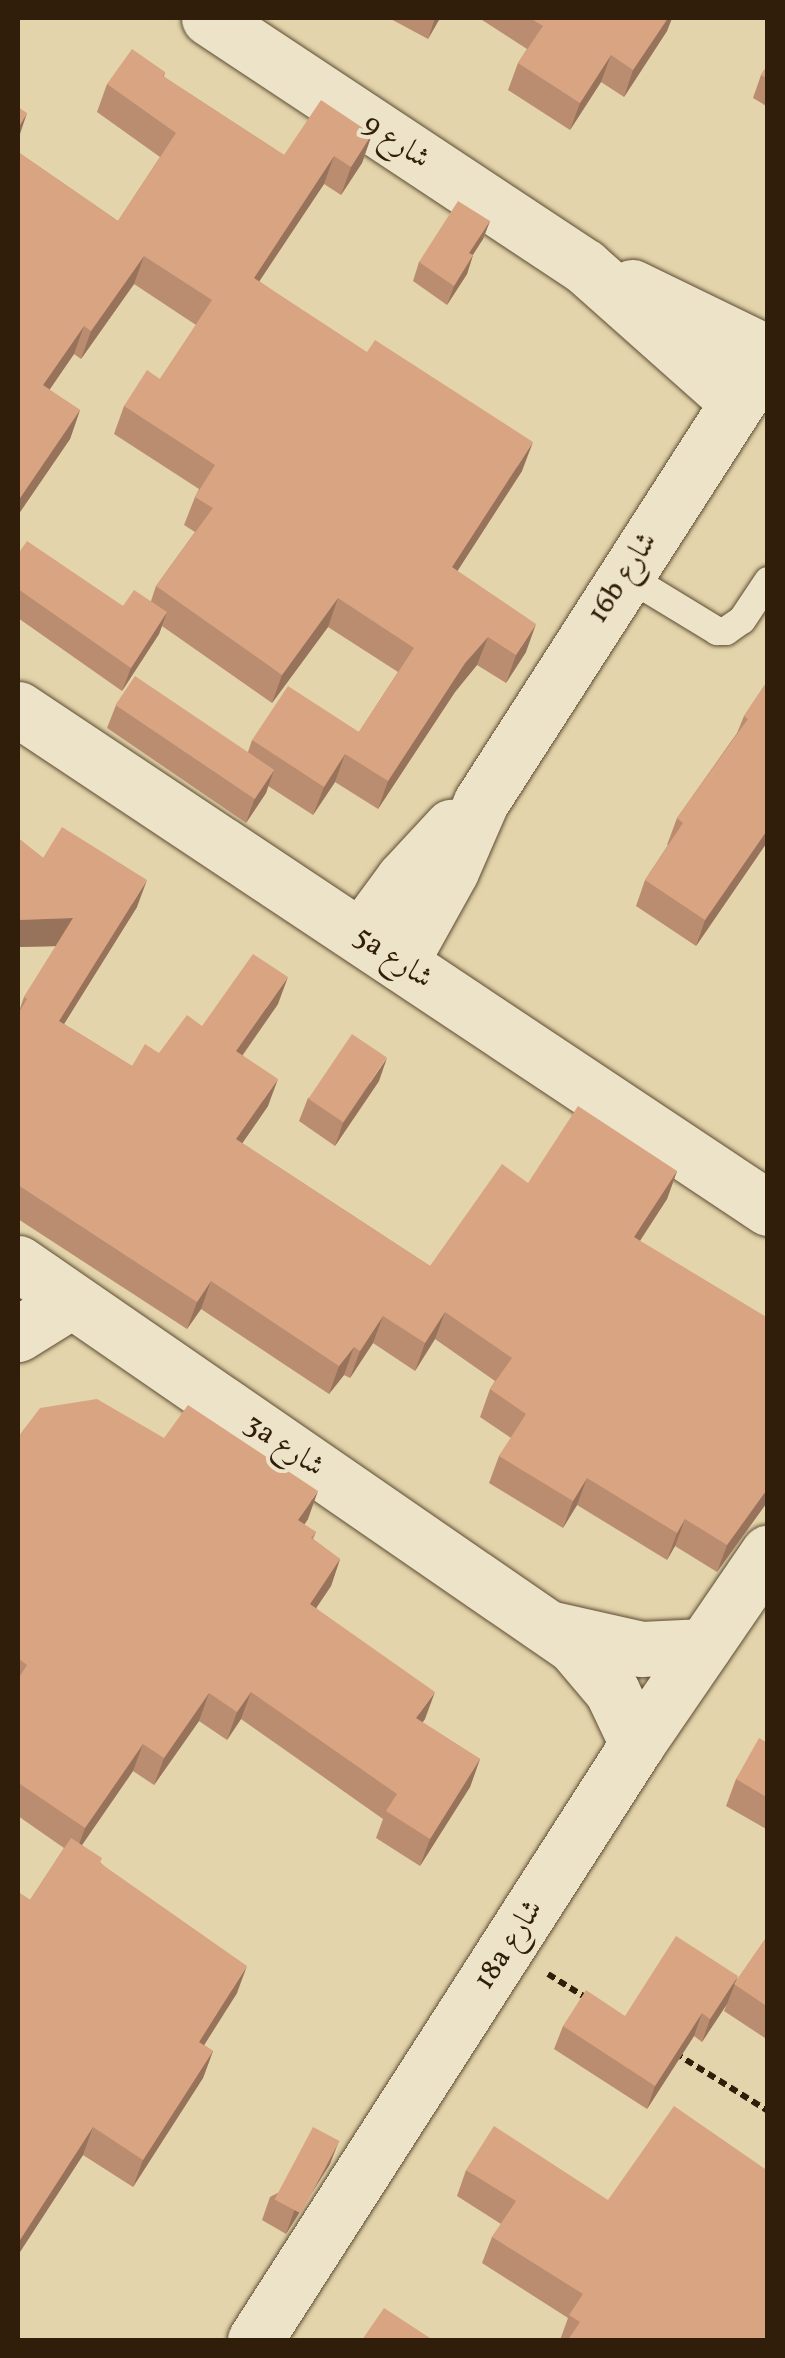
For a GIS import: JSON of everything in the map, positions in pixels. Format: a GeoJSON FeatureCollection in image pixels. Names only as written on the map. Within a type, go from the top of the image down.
{"type":"FeatureCollection","features":[{"type":"Feature","properties":{"kind":"street","name":"شارع 9"},"geometry":{"type":"LineString","coordinates":[[209,18],[584,266],[768,354]]}},
{"type":"Feature","properties":{"kind":"street","name":"شارع 9"},"geometry":{"type":"LineString","coordinates":[[584,266],[737,402]]}},
{"type":"Feature","properties":{"kind":"street","name":"16b شارع"},"geometry":{"type":"LineString","coordinates":[[380,950],[425,853],[481,802],[768,354]]}},
{"type":"Feature","properties":{"kind":"street","name":"5a شارع"},"geometry":{"type":"LineString","coordinates":[[18,708],[768,1208]]}},
{"type":"Feature","properties":{"kind":"street","name":"3a شارع"},"geometry":{"type":"LineString","coordinates":[[18,1263],[550,1628],[603,1679],[637,1744]]}},
{"type":"Feature","properties":{"kind":"street"},"geometry":{"type":"LineString","coordinates":[[18,1334],[71,1301]]}},
{"type":"Feature","properties":{"kind":"street","name":"18a شارع"},"geometry":{"type":"LineString","coordinates":[[255,2340],[637,1744],[768,1553]]}},
{"type":"Feature","properties":{"kind":"street","name":"3a شارع"},"geometry":{"type":"LineString","coordinates":[[550,1628],[641,1649],[704,1646]]}},
{"type":"Feature","properties":{"kind":"lane"},"geometry":{"type":"LineString","coordinates":[[625,575],[717,630],[742,620],[768,581]]}},
{"type":"Feature","properties":{"kind":"path"},"geometry":{"type":"LineString","coordinates":[[506,1948],[604,2009]]}},
{"type":"Feature","properties":{"kind":"path"},"geometry":{"type":"LineString","coordinates":[[670,2050],[768,2111]]}},
{"type":"Feature","properties":{"kind":"building"},"geometry":{"type":"Polygon","coordinates":[[[530,18],[668,18],[633,70],[611,55],[580,103],[518,63],[543,26],[530,18]]]}},
{"type":"Feature","properties":{"kind":"building"},"geometry":{"type":"Polygon","coordinates":[[[132,49],[165,72],[163,76],[284,155],[321,100],[372,134],[351,167],[334,156],[254,278],[367,352],[375,340],[533,442],[452,567],[536,624],[516,655],[488,637],[465,663],[388,781],[345,754],[324,787],[252,740],[288,686],[359,732],[414,648],[338,598],[282,675],[156,586],[213,508],[195,497],[215,465],[124,406],[147,370],[160,379],[212,300],[144,256],[91,331],[84,326],[43,385],[80,410],[18,501],[18,152],[118,221],[176,133],[107,84],[132,49]]]}},
{"type":"Feature","properties":{"kind":"building"},"geometry":{"type":"Polygon","coordinates":[[[18,107],[27,113],[18,128],[18,107]]]}},
{"type":"Feature","properties":{"kind":"building"},"geometry":{"type":"Polygon","coordinates":[[[458,201],[490,221],[454,286],[419,262],[458,201]]]}},
{"type":"Feature","properties":{"kind":"building"},"geometry":{"type":"Polygon","coordinates":[[[27,541],[123,606],[134,590],[167,612],[131,668],[18,589],[18,554],[27,541]]]}},
{"type":"Feature","properties":{"kind":"building"},"geometry":{"type":"Polygon","coordinates":[[[135,676],[274,770],[255,799],[115,705],[135,676]]]}},
{"type":"Feature","properties":{"kind":"building"},"geometry":{"type":"Polygon","coordinates":[[[766,683],[768,829],[705,920],[645,880],[683,823],[677,818],[748,719],[744,716],[766,683]]]}},
{"type":"Feature","properties":{"kind":"building"},"geometry":{"type":"Polygon","coordinates":[[[62,827],[147,880],[59,1021],[132,1066],[145,1044],[159,1053],[187,1015],[202,1026],[253,954],[288,977],[236,1051],[278,1079],[236,1139],[430,1266],[502,1164],[528,1183],[578,1106],[677,1171],[634,1237],[768,1318],[768,1488],[727,1545],[685,1519],[677,1533],[587,1478],[573,1501],[499,1456],[526,1414],[490,1389],[512,1358],[445,1312],[425,1343],[383,1316],[360,1351],[354,1347],[339,1366],[211,1281],[197,1302],[18,1185],[18,1014],[27,999],[24,997],[73,918],[18,920],[18,838],[43,858],[62,827]]]}},
{"type":"Feature","properties":{"kind":"building"},"geometry":{"type":"Polygon","coordinates":[[[352,1034],[387,1057],[343,1122],[308,1099],[352,1034]]]}},
{"type":"Feature","properties":{"kind":"building"},"geometry":{"type":"Polygon","coordinates":[[[97,1399],[164,1438],[188,1405],[318,1491],[298,1520],[316,1532],[311,1538],[340,1559],[310,1604],[435,1692],[416,1718],[480,1759],[430,1839],[386,1811],[397,1794],[251,1692],[237,1712],[209,1693],[164,1758],[143,1744],[85,1828],[20,1784],[18,1788],[18,1679],[27,1665],[18,1658],[18,1437],[40,1408],[97,1399]]]}},
{"type":"Feature","properties":{"kind":"building"},"geometry":{"type":"Polygon","coordinates":[[[759,1738],[768,1743],[768,1798],[736,1779],[759,1738]]]}},
{"type":"Feature","properties":{"kind":"building"},"geometry":{"type":"Polygon","coordinates":[[[71,1838],[102,1858],[100,1863],[247,1966],[199,2042],[213,2051],[143,2160],[93,2127],[18,2243],[18,1892],[30,1900],[71,1838]]]}},
{"type":"Feature","properties":{"kind":"building"},"geometry":{"type":"Polygon","coordinates":[[[768,1935],[768,2007],[734,1984],[768,1935]]]}},
{"type":"Feature","properties":{"kind":"building"},"geometry":{"type":"Polygon","coordinates":[[[676,1936],[738,1976],[710,2019],[702,2013],[655,2086],[563,2026],[586,1990],[625,2016],[676,1936]]]}},
{"type":"Feature","properties":{"kind":"building"},"geometry":{"type":"Polygon","coordinates":[[[674,2106],[768,2171],[768,2340],[568,2340],[580,2322],[569,2315],[583,2294],[492,2237],[516,2201],[466,2170],[494,2126],[608,2200],[674,2106]]]}},
{"type":"Feature","properties":{"kind":"building"},"geometry":{"type":"Polygon","coordinates":[[[313,2127],[339,2141],[301,2213],[275,2199],[313,2127]]]}},
{"type":"Feature","properties":{"kind":"building"},"geometry":{"type":"Polygon","coordinates":[[[384,2308],[433,2340],[362,2340],[384,2308]]]}}]}
